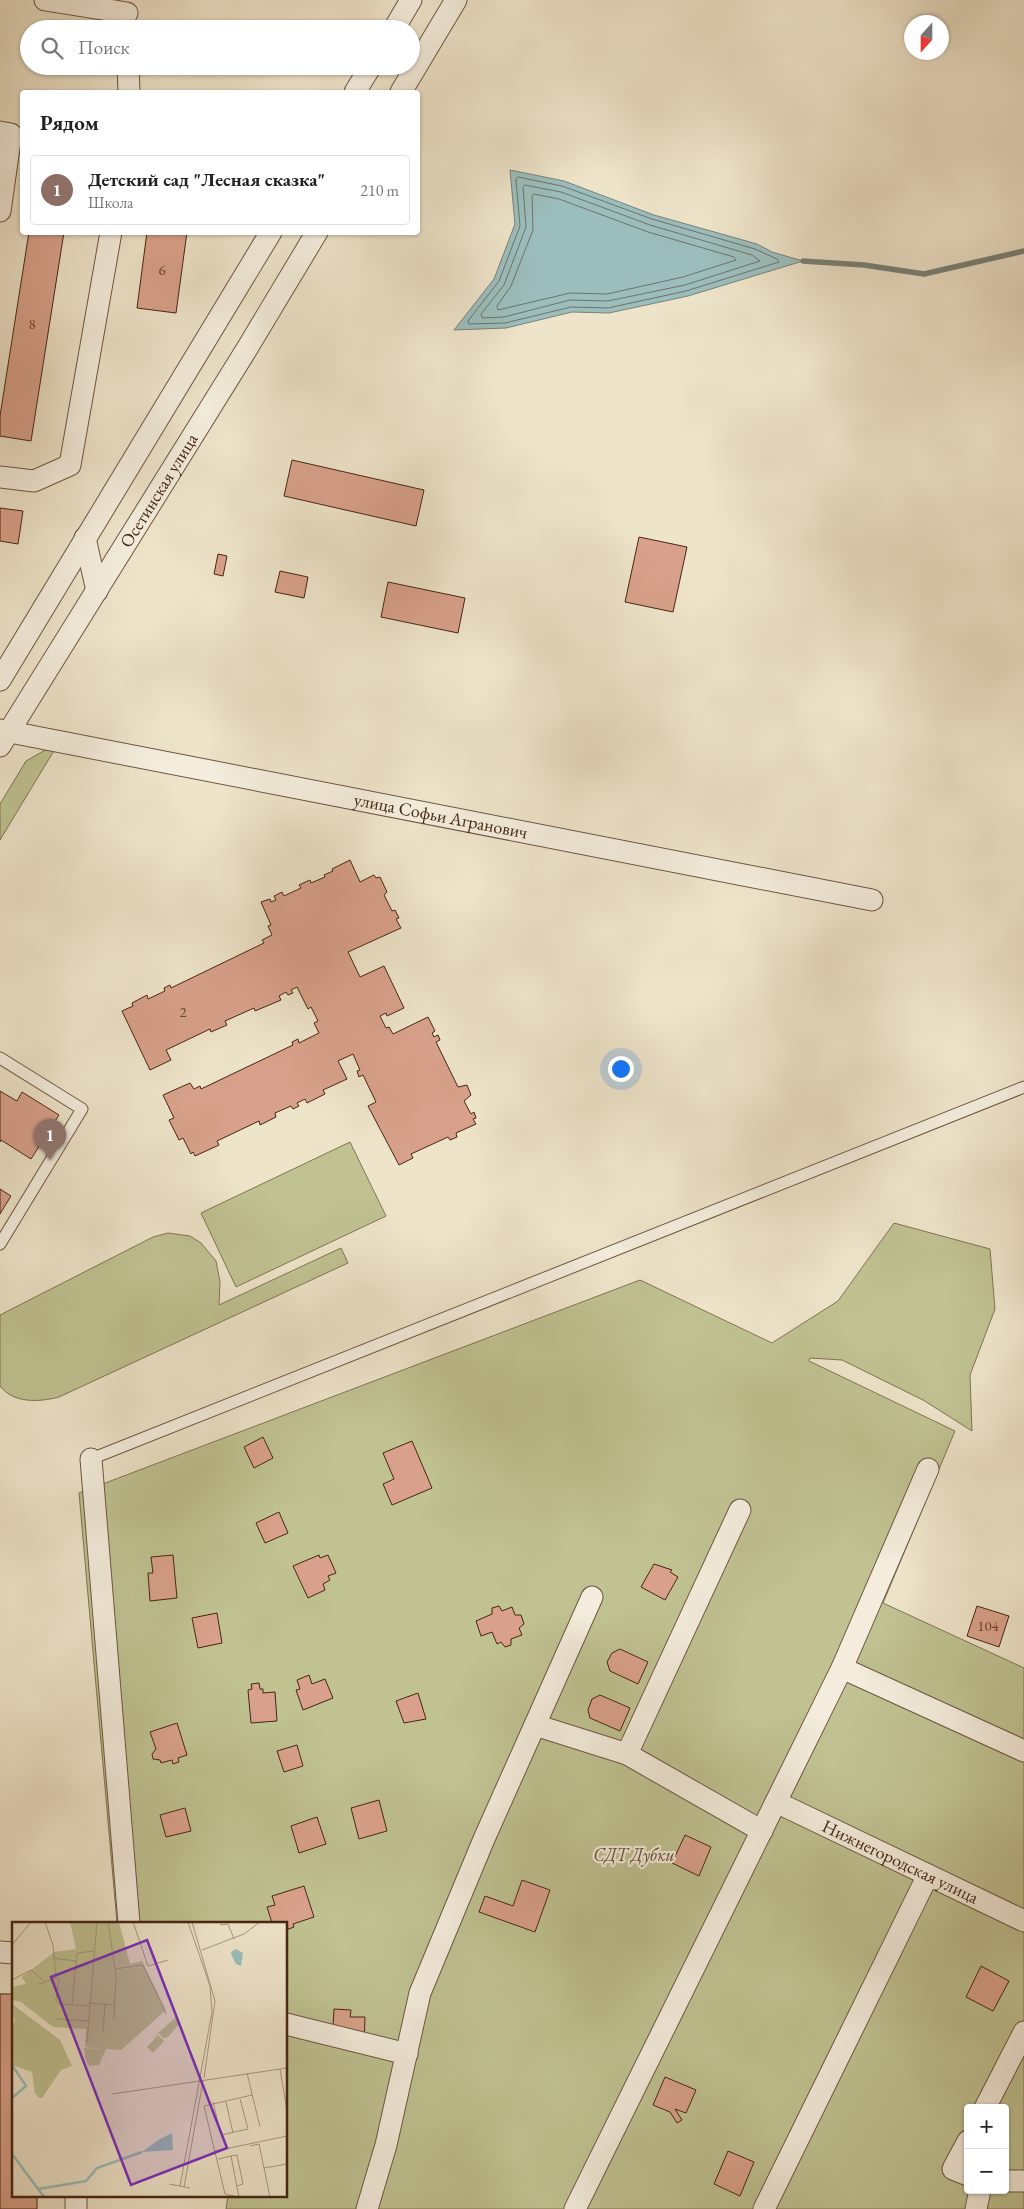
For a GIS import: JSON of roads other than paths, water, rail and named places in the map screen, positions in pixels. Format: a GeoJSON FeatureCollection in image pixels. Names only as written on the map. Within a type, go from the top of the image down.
{"type":"FeatureCollection","features":[{"type":"Feature","properties":{"kind":"street"},"geometry":{"type":"LineString","coordinates":[[45,0],[127,14]]}},
{"type":"Feature","properties":{"kind":"street"},"geometry":{"type":"LineString","coordinates":[[399,20],[411,0]]}},
{"type":"Feature","properties":{"kind":"street"},"geometry":{"type":"LineString","coordinates":[[420,59],[456,0]]}},
{"type":"Feature","properties":{"kind":"street"},"geometry":{"type":"LineString","coordinates":[[128,75],[129,90]]}},
{"type":"Feature","properties":{"kind":"street"},"geometry":{"type":"LineString","coordinates":[[356,90],[365,75]]}},
{"type":"Feature","properties":{"kind":"street"},"geometry":{"type":"LineString","coordinates":[[401,90],[410,75]]}},
{"type":"Feature","properties":{"kind":"street"},"geometry":{"type":"LineString","coordinates":[[0,132],[11,134],[0,211]]}},
{"type":"Feature","properties":{"kind":"street"},"geometry":{"type":"LineString","coordinates":[[0,477],[34,481],[70,465],[110,235]]}},
{"type":"Feature","properties":{"kind":"street"},"geometry":{"type":"LineString","coordinates":[[0,680],[269,235]]}},
{"type":"Feature","properties":{"kind":"street","name":"Осетинская улица"},"geometry":{"type":"LineString","coordinates":[[3,736],[97,591],[315,235]]}},
{"type":"Feature","properties":{"kind":"street"},"geometry":{"type":"LineString","coordinates":[[85,538],[97,591]]}},
{"type":"Feature","properties":{"kind":"street","name":"улица Софьи Агранович"},"geometry":{"type":"LineString","coordinates":[[3,736],[872,900]]}},
{"type":"Feature","properties":{"kind":"street"},"geometry":{"type":"LineString","coordinates":[[91,1459],[129,1922]]}},
{"type":"Feature","properties":{"kind":"street"},"geometry":{"type":"LineString","coordinates":[[575,2209],[842,1668],[928,1469]]}},
{"type":"Feature","properties":{"kind":"street"},"geometry":{"type":"LineString","coordinates":[[626,1754],[740,1510]]}},
{"type":"Feature","properties":{"kind":"street"},"geometry":{"type":"LineString","coordinates":[[367,2209],[386,2145],[420,1993],[484,1839],[592,1596]]}},
{"type":"Feature","properties":{"kind":"street"},"geometry":{"type":"LineString","coordinates":[[842,1668],[1024,1750]]}},
{"type":"Feature","properties":{"kind":"street"},"geometry":{"type":"LineString","coordinates":[[535,1725],[626,1754],[762,1831]]}},
{"type":"Feature","properties":{"kind":"street","name":"Нижнегородская улица"},"geometry":{"type":"LineString","coordinates":[[776,1802],[1024,1921]]}},
{"type":"Feature","properties":{"kind":"street"},"geometry":{"type":"LineString","coordinates":[[764,2209],[928,1875]]}},
{"type":"Feature","properties":{"kind":"street"},"geometry":{"type":"LineString","coordinates":[[288,2024],[406,2054]]}},
{"type":"Feature","properties":{"kind":"street"},"geometry":{"type":"LineString","coordinates":[[987,2104],[1024,2032]]}},
{"type":"Feature","properties":{"kind":"street"},"geometry":{"type":"LineString","coordinates":[[964,2148],[953,2169],[964,2173]]}},
{"type":"Feature","properties":{"kind":"street"},"geometry":{"type":"LineString","coordinates":[[1009,2181],[1024,2181]]}},
{"type":"Feature","properties":{"kind":"street"},"geometry":{"type":"LineString","coordinates":[[976,2209],[979,2194]]}},
{"type":"Feature","properties":{"kind":"street"},"geometry":{"type":"LineString","coordinates":[[76,2196],[76,2209]]}},
{"type":"Feature","properties":{"kind":"lane"},"geometry":{"type":"LineString","coordinates":[[0,1058],[82,1110],[0,1244]]}},
{"type":"Feature","properties":{"kind":"lane"},"geometry":{"type":"LineString","coordinates":[[91,1459],[1024,1087]]}},
{"type":"Feature","properties":{"kind":"water"},"geometry":{"type":"Polygon","coordinates":[[[510,170],[564,181],[654,215],[757,244],[772,252],[803,261],[688,296],[609,313],[572,312],[506,328],[454,330],[494,279],[515,224],[510,170]]]}},
{"type":"Feature","properties":{"kind":"waterway"},"geometry":{"type":"LineString","coordinates":[[803,261],[864,265],[924,274],[1024,251]]}},
{"type":"Feature","properties":{"kind":"place","name":"Детский сад \"Лесная сказка\""},"geometry":{"type":"Point","coordinates":[50,1160]}},
{"type":"Feature","properties":{"kind":"park label","name":"СДТ Дубки"},"geometry":{"type":"Point","coordinates":[634,1855]}}]}
